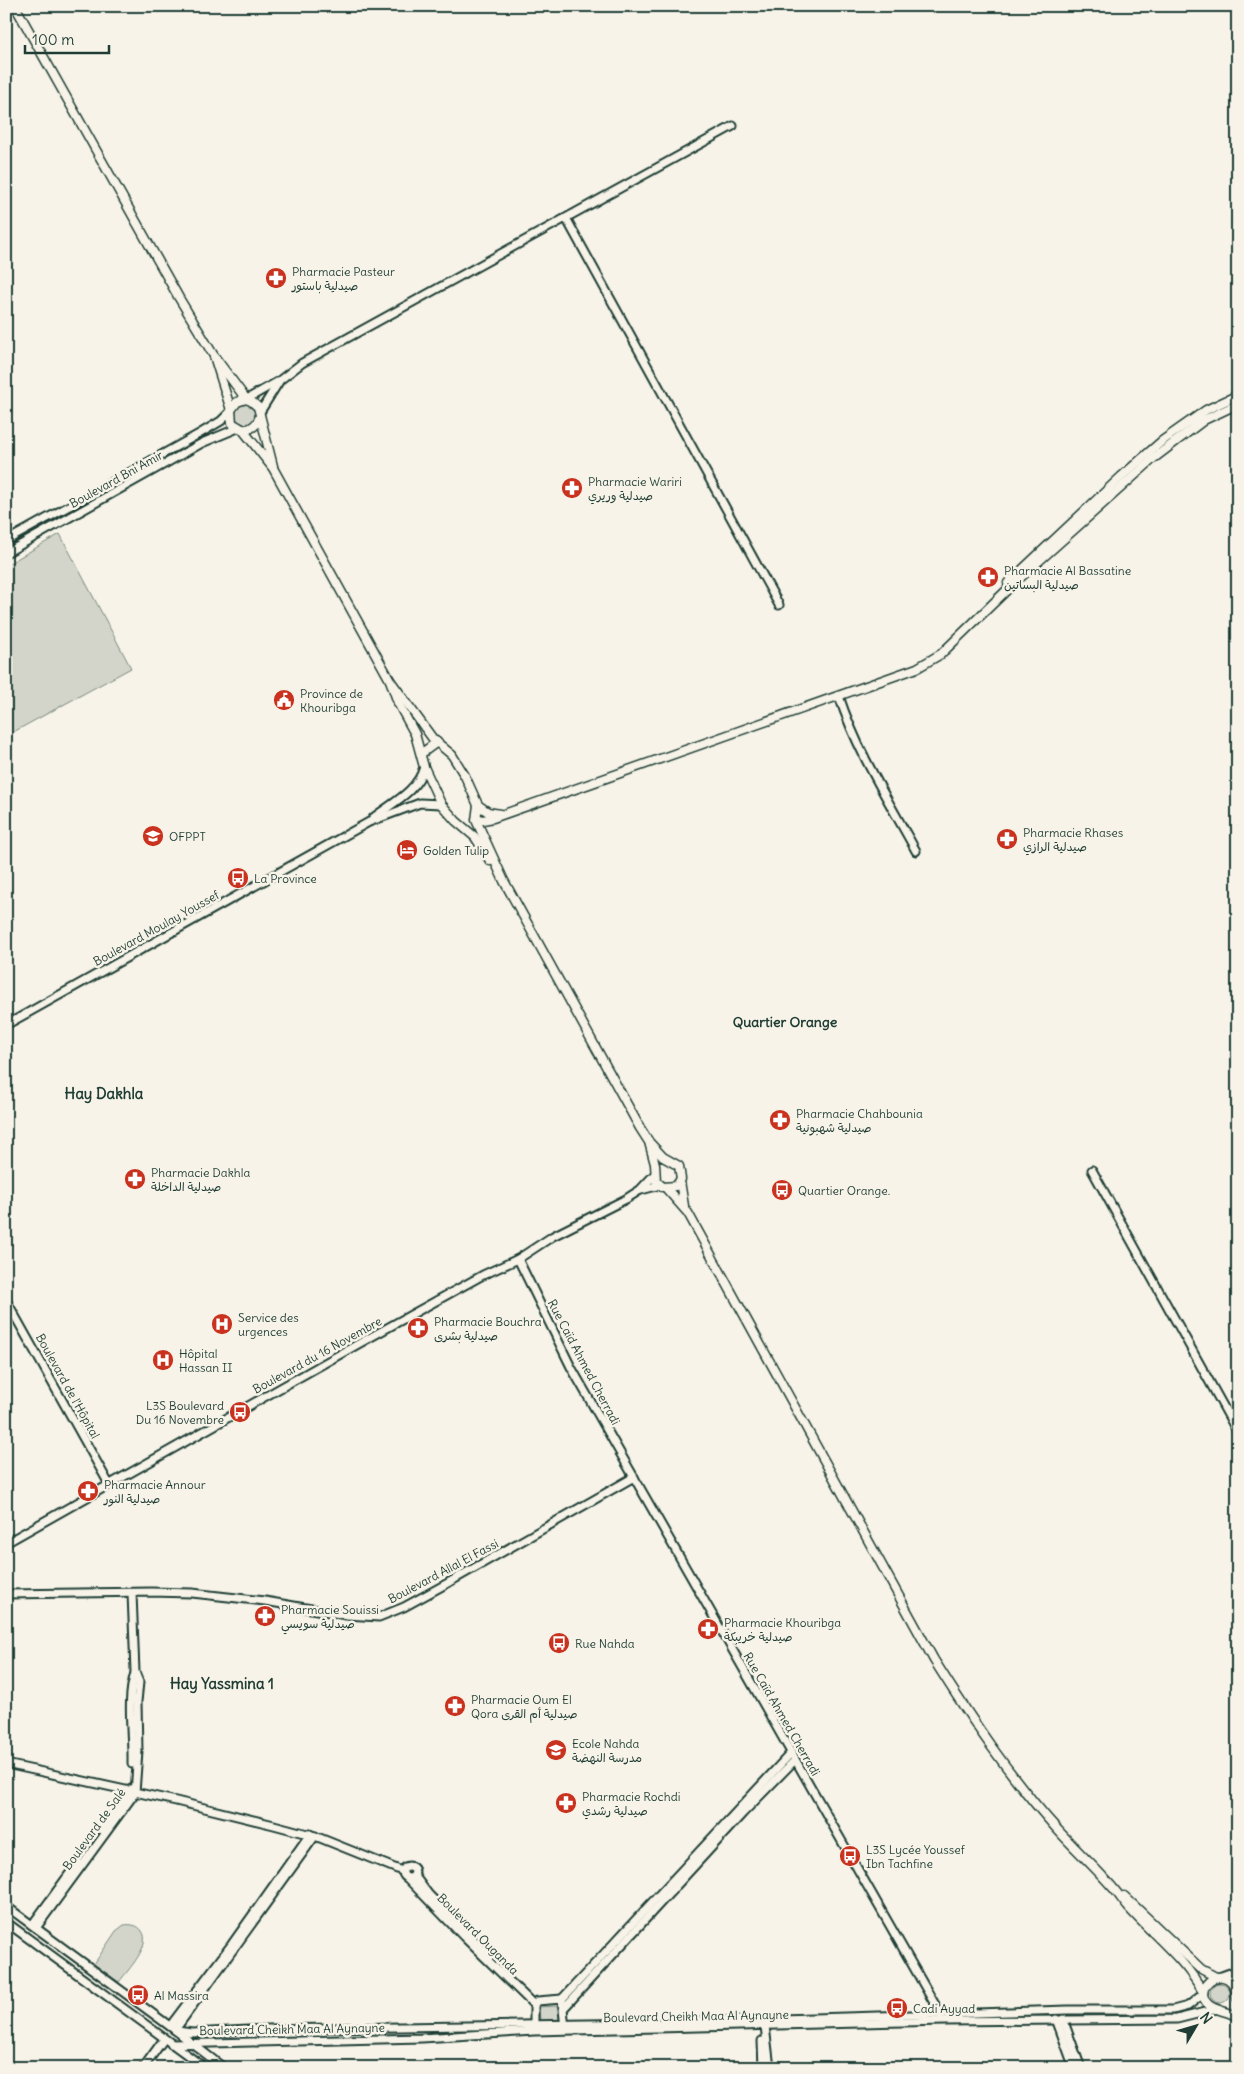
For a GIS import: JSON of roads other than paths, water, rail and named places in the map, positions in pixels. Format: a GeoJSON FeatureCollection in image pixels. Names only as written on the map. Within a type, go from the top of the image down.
{"type":"FeatureCollection","features":[{"type":"Feature","properties":{"kind":"main road"},"geometry":{"type":"LineString","coordinates":[[15,6],[179,298],[214,356],[247,399],[255,404],[260,414],[273,468]]}},
{"type":"Feature","properties":{"kind":"main road"},"geometry":{"type":"LineString","coordinates":[[214,356],[232,423],[240,429],[273,468],[390,680],[437,742],[452,755],[465,776],[478,805],[488,812],[500,814]]}},
{"type":"Feature","properties":{"kind":"main road"},"geometry":{"type":"LineString","coordinates":[[917,668],[938,651],[1060,534],[1162,441],[1206,410],[1238,395]]}},
{"type":"Feature","properties":{"kind":"main road"},"geometry":{"type":"LineString","coordinates":[[230,411],[237,402],[247,399]]}},
{"type":"Feature","properties":{"kind":"main road"},"geometry":{"type":"LineString","coordinates":[[462,825],[476,819],[488,819],[917,668],[941,654],[1011,586],[1154,458],[1204,420],[1238,404]]}},
{"type":"Feature","properties":{"kind":"main road"},"geometry":{"type":"LineString","coordinates":[[240,429],[252,428],[258,421],[260,414]]}},
{"type":"Feature","properties":{"kind":"main road"},"geometry":{"type":"LineString","coordinates":[[390,680],[398,702],[416,734],[422,752],[424,767],[441,804],[456,822],[475,837],[504,881]]}},
{"type":"Feature","properties":{"kind":"main road"},"geometry":{"type":"LineString","coordinates":[[422,752],[437,742]]}},
{"type":"Feature","properties":{"kind":"main road"},"geometry":{"type":"LineString","coordinates":[[478,805],[476,819],[504,881],[580,1022],[649,1142],[668,1160],[675,1162],[679,1166],[682,1174],[680,1181],[676,1186],[663,1186]]}},
{"type":"Feature","properties":{"kind":"main road"},"geometry":{"type":"LineString","coordinates":[[649,1142],[656,1181],[684,1208],[929,1652],[963,1706],[997,1756],[1026,1792],[1115,1889],[1201,1969],[1217,1977],[1229,1980],[1237,1992],[1232,2004],[1219,2009]]}},
{"type":"Feature","properties":{"kind":"main road"},"geometry":{"type":"LineString","coordinates":[[655,1172],[659,1164],[668,1160]]}},
{"type":"Feature","properties":{"kind":"main road"},"geometry":{"type":"LineString","coordinates":[[680,1181],[684,1208]]}},
{"type":"Feature","properties":{"kind":"main road"},"geometry":{"type":"LineString","coordinates":[[1115,1889],[1128,1907],[1170,1948],[1187,1968],[1203,1993],[1206,2003],[1238,2017]]}},
{"type":"Feature","properties":{"kind":"main road"},"geometry":{"type":"LineString","coordinates":[[1203,1993],[1206,1984],[1217,1977]]}},
{"type":"Feature","properties":{"kind":"street"},"geometry":{"type":"LineString","coordinates":[[260,414],[280,380],[289,371],[302,363],[734,126]]}},
{"type":"Feature","properties":{"kind":"street"},"geometry":{"type":"LineString","coordinates":[[566,218],[780,605]]}},
{"type":"Feature","properties":{"kind":"street"},"geometry":{"type":"LineString","coordinates":[[247,399],[280,380]]}},
{"type":"Feature","properties":{"kind":"street","name":"Boulevard Bni Amir"},"geometry":{"type":"LineString","coordinates":[[6,541],[199,434],[221,421],[230,411]]}},
{"type":"Feature","properties":{"kind":"street","name":"Boulevard Bni Amir"},"geometry":{"type":"LineString","coordinates":[[6,553],[202,443],[240,429]]}},
{"type":"Feature","properties":{"kind":"street"},"geometry":{"type":"LineString","coordinates":[[840,696],[849,726],[861,752],[916,851]]}},
{"type":"Feature","properties":{"kind":"street"},"geometry":{"type":"LineString","coordinates":[[369,822],[413,788],[422,776],[424,767]]}},
{"type":"Feature","properties":{"kind":"street"},"geometry":{"type":"LineString","coordinates":[[369,822],[420,803],[441,804]]}},
{"type":"Feature","properties":{"kind":"street","name":"Boulevard Moulay Youssef"},"geometry":{"type":"LineString","coordinates":[[6,1025],[369,822]]}},
{"type":"Feature","properties":{"kind":"street"},"geometry":{"type":"LineString","coordinates":[[1092,1170],[1238,1433]]}},
{"type":"Feature","properties":{"kind":"street","name":"Boulevard du 16 Novembre"},"geometry":{"type":"LineString","coordinates":[[640,1190],[655,1172]]}},
{"type":"Feature","properties":{"kind":"street","name":"Boulevard du 16 Novembre"},"geometry":{"type":"LineString","coordinates":[[6,1543],[423,1309],[518,1259],[553,1236],[596,1215],[640,1190],[663,1186]]}},
{"type":"Feature","properties":{"kind":"street","name":"Rue Caïd Ahmed Cherradi"},"geometry":{"type":"LineString","coordinates":[[518,1259],[558,1343],[945,2021]]}},
{"type":"Feature","properties":{"kind":"street","name":"Boulevard de l'Hôpital"},"geometry":{"type":"LineString","coordinates":[[6,1300],[109,1484]]}},
{"type":"Feature","properties":{"kind":"street","name":"Boulevard Allal El Fassi"},"geometry":{"type":"LineString","coordinates":[[6,1594],[132,1593],[215,1595],[265,1601],[346,1615],[379,1616],[404,1606],[438,1588],[634,1477]]}},
{"type":"Feature","properties":{"kind":"street","name":"Boulevard de Salé"},"geometry":{"type":"LineString","coordinates":[[34,1926],[132,1792],[138,1751],[137,1702],[139,1682],[135,1672],[132,1593]]}},
{"type":"Feature","properties":{"kind":"street"},"geometry":{"type":"LineString","coordinates":[[534,2028],[535,2005],[562,1999],[791,1752]]}},
{"type":"Feature","properties":{"kind":"street"},"geometry":{"type":"LineString","coordinates":[[564,2008],[743,1813],[795,1760]]}},
{"type":"Feature","properties":{"kind":"street"},"geometry":{"type":"LineString","coordinates":[[6,1764],[185,1803],[312,1835],[402,1871],[403,1875],[410,1877],[415,1870],[411,1866],[407,1866],[402,1871]]}},
{"type":"Feature","properties":{"kind":"street"},"geometry":{"type":"LineString","coordinates":[[174,2029],[232,1944],[312,1835]]}},
{"type":"Feature","properties":{"kind":"street","name":"Boulevard Ouganda"},"geometry":{"type":"LineString","coordinates":[[410,1877],[535,2005]]}},
{"type":"Feature","properties":{"kind":"street"},"geometry":{"type":"LineString","coordinates":[[6,1906],[224,2068]]}},
{"type":"Feature","properties":{"kind":"street"},"geometry":{"type":"LineString","coordinates":[[6,1922],[205,2068]]}},
{"type":"Feature","properties":{"kind":"street"},"geometry":{"type":"LineString","coordinates":[[1217,1977],[1238,1970]]}},
{"type":"Feature","properties":{"kind":"street","name":"Boulevard Cheikh Maa Al Aynayne"},"geometry":{"type":"LineString","coordinates":[[174,2029],[192,2033],[267,2029],[534,2028],[940,2013],[1173,2010],[1188,2006],[1203,1993]]}},
{"type":"Feature","properties":{"kind":"street"},"geometry":{"type":"LineString","coordinates":[[562,1999],[565,2027]]}},
{"type":"Feature","properties":{"kind":"street","name":"Boulevard Cheikh Maa Al Aynayne"},"geometry":{"type":"LineString","coordinates":[[565,2027],[762,2028],[945,2021],[1177,2019],[1219,2009]]}},
{"type":"Feature","properties":{"kind":"street"},"geometry":{"type":"LineString","coordinates":[[1060,2020],[1074,2068]]}},
{"type":"Feature","properties":{"kind":"street"},"geometry":{"type":"LineString","coordinates":[[1060,2020],[1081,2068]]}},
{"type":"Feature","properties":{"kind":"street","name":"Boulevard Cheikh Maa Al Aynayne"},"geometry":{"type":"LineString","coordinates":[[173,2044],[422,2038],[534,2028]]}},
{"type":"Feature","properties":{"kind":"street"},"geometry":{"type":"LineString","coordinates":[[762,2028],[763,2068]]}},
{"type":"Feature","properties":{"kind":"street"},"geometry":{"type":"LineString","coordinates":[[762,2028],[770,2068]]}},
{"type":"Feature","properties":{"kind":"street"},"geometry":{"type":"LineString","coordinates":[[143,2068],[163,2038],[162,2029],[174,2029]]}},
{"type":"Feature","properties":{"kind":"street"},"geometry":{"type":"LineString","coordinates":[[173,2044],[180,2039],[174,2029]]}},
{"type":"Feature","properties":{"kind":"place","name":"Pharmacie Pasteur صيدلية باستور"},"geometry":{"type":"Point","coordinates":[276,278]}},
{"type":"Feature","properties":{"kind":"place","name":"Pharmacie Wariri صيدلية وريري"},"geometry":{"type":"Point","coordinates":[572,488]}},
{"type":"Feature","properties":{"kind":"place","name":"Pharmacie Al Bassatine صيدلية البساتين"},"geometry":{"type":"Point","coordinates":[988,577]}},
{"type":"Feature","properties":{"kind":"place","name":"Province de Khouribga"},"geometry":{"type":"Point","coordinates":[284,700]}},
{"type":"Feature","properties":{"kind":"place","name":"OFPPT"},"geometry":{"type":"Point","coordinates":[153,836]}},
{"type":"Feature","properties":{"kind":"place","name":"Pharmacie Rhases صيدلية الرازي"},"geometry":{"type":"Point","coordinates":[1007,839]}},
{"type":"Feature","properties":{"kind":"place","name":"Golden Tulip"},"geometry":{"type":"Point","coordinates":[407,850]}},
{"type":"Feature","properties":{"kind":"place","name":"La Province"},"geometry":{"type":"Point","coordinates":[238,878]}},
{"type":"Feature","properties":{"kind":"place","name":"Pharmacie Chahbounia صيدلية شهبونية"},"geometry":{"type":"Point","coordinates":[780,1120]}},
{"type":"Feature","properties":{"kind":"place","name":"Pharmacie Dakhla صيدلية الداخلة"},"geometry":{"type":"Point","coordinates":[135,1179]}},
{"type":"Feature","properties":{"kind":"place","name":"Quartier Orange."},"geometry":{"type":"Point","coordinates":[782,1190]}},
{"type":"Feature","properties":{"kind":"place","name":"Service des urgences"},"geometry":{"type":"Point","coordinates":[222,1324]}},
{"type":"Feature","properties":{"kind":"place","name":"Pharmacie Bouchra صيدلية بشرى"},"geometry":{"type":"Point","coordinates":[418,1328]}},
{"type":"Feature","properties":{"kind":"place","name":"Hôpital Hassan II"},"geometry":{"type":"Point","coordinates":[163,1360]}},
{"type":"Feature","properties":{"kind":"place","name":"L3S Boulevard Du 16 Novembre"},"geometry":{"type":"Point","coordinates":[240,1412]}},
{"type":"Feature","properties":{"kind":"place","name":"Pharmacie Annour صيدلية النور"},"geometry":{"type":"Point","coordinates":[88,1491]}},
{"type":"Feature","properties":{"kind":"place","name":"Pharmacie Souissi صيدلية سويسي"},"geometry":{"type":"Point","coordinates":[265,1616]}},
{"type":"Feature","properties":{"kind":"place","name":"Pharmacie Khouribga صيدلية خريبكة"},"geometry":{"type":"Point","coordinates":[708,1629]}},
{"type":"Feature","properties":{"kind":"place","name":"Rue Nahda"},"geometry":{"type":"Point","coordinates":[559,1643]}},
{"type":"Feature","properties":{"kind":"place","name":"Pharmacie Oum El Qora صيدلية أم القرى"},"geometry":{"type":"Point","coordinates":[455,1706]}},
{"type":"Feature","properties":{"kind":"place","name":"Ecole Nahda مدرسة النهضة"},"geometry":{"type":"Point","coordinates":[556,1750]}},
{"type":"Feature","properties":{"kind":"place","name":"Pharmacie Rochdi صيدلية رشدي"},"geometry":{"type":"Point","coordinates":[566,1803]}},
{"type":"Feature","properties":{"kind":"place","name":"L3S Lycée Youssef Ibn Tachfine"},"geometry":{"type":"Point","coordinates":[850,1856]}},
{"type":"Feature","properties":{"kind":"place","name":"Al Massira"},"geometry":{"type":"Point","coordinates":[138,1995]}},
{"type":"Feature","properties":{"kind":"place","name":"Cadi Ayyad"},"geometry":{"type":"Point","coordinates":[897,2008]}},
{"type":"Feature","properties":{"kind":"district","name":"Quartier Orange"},"geometry":{"type":"Point","coordinates":[785,1022]}},
{"type":"Feature","properties":{"kind":"district","name":"Hay Dakhla"},"geometry":{"type":"Point","coordinates":[104,1093]}},
{"type":"Feature","properties":{"kind":"district","name":"Hay Yassmina 1"},"geometry":{"type":"Point","coordinates":[222,1683]}}]}
